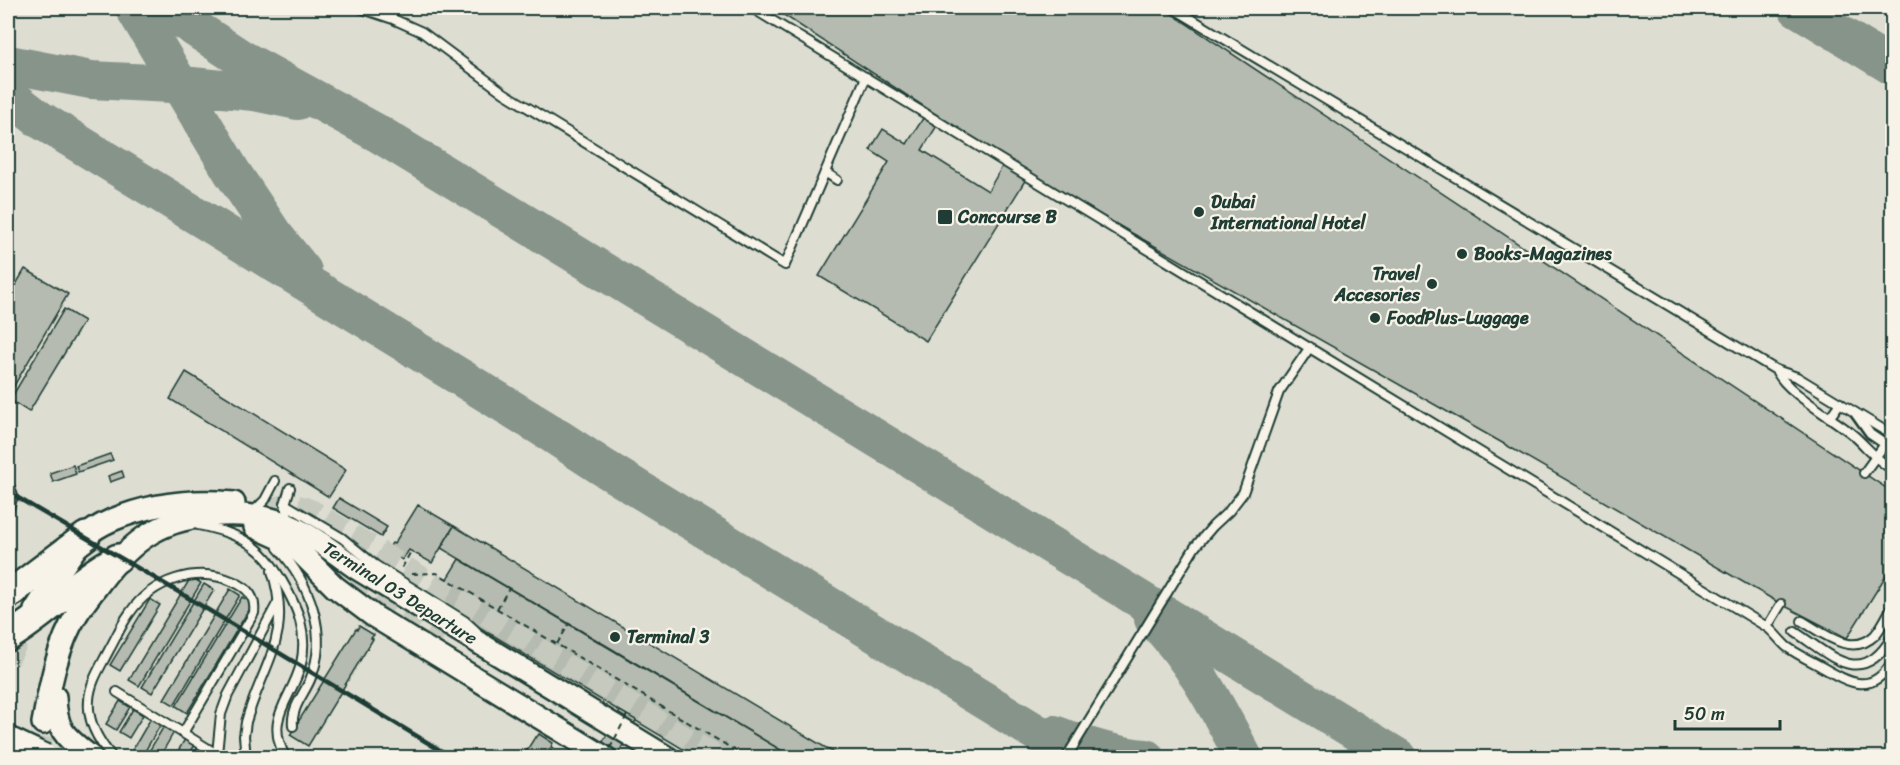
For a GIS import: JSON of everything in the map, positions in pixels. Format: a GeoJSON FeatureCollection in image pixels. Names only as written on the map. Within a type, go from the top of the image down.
{"type":"FeatureCollection","features":[{"type":"Feature","properties":{"kind":"highway"},"geometry":{"type":"LineString","coordinates":[[8,595],[86,536]]}},
{"type":"Feature","properties":{"kind":"highway"},"geometry":{"type":"LineString","coordinates":[[8,637],[23,628],[89,576],[118,558]]}},
{"type":"Feature","properties":{"kind":"highway"},"geometry":{"type":"LineString","coordinates":[[8,741],[44,758]]}},
{"type":"Feature","properties":{"kind":"main road"},"geometry":{"type":"LineString","coordinates":[[35,610],[86,536],[105,524],[148,507],[190,501],[241,511]]}},
{"type":"Feature","properties":{"kind":"main road","name":"Terminal 03 Departure"},"geometry":{"type":"LineString","coordinates":[[55,669],[66,636],[77,614],[118,558],[144,536],[167,525],[190,518],[241,511],[291,526],[668,758]]}},
{"type":"Feature","properties":{"kind":"main road"},"geometry":{"type":"LineString","coordinates":[[144,536],[198,525],[235,523],[253,526],[286,541],[335,587],[375,617],[606,758]]}},
{"type":"Feature","properties":{"kind":"main road"},"geometry":{"type":"LineString","coordinates":[[44,723],[55,669]]}},
{"type":"Feature","properties":{"kind":"main road"},"geometry":{"type":"LineString","coordinates":[[55,669],[56,710],[61,729],[92,758]]}},
{"type":"Feature","properties":{"kind":"lane"},"geometry":{"type":"LineString","coordinates":[[360,8],[422,32],[504,93],[785,266],[866,77]]}},
{"type":"Feature","properties":{"kind":"lane"},"geometry":{"type":"LineString","coordinates":[[752,8],[1767,627],[1788,648],[1845,680],[1859,684],[1868,683],[1885,673],[1893,662]]}},
{"type":"Feature","properties":{"kind":"lane"},"geometry":{"type":"LineString","coordinates":[[1173,8],[1776,370],[1797,377],[1893,435]]}},
{"type":"Feature","properties":{"kind":"lane"},"geometry":{"type":"LineString","coordinates":[[825,172],[837,180]]}},
{"type":"Feature","properties":{"kind":"lane"},"geometry":{"type":"LineString","coordinates":[[1066,758],[1187,559],[1243,493],[1279,392],[1310,347]]}},
{"type":"Feature","properties":{"kind":"lane"},"geometry":{"type":"LineString","coordinates":[[1776,370],[1788,386],[1858,439],[1875,458],[1893,469]]}},
{"type":"Feature","properties":{"kind":"lane"},"geometry":{"type":"LineString","coordinates":[[1830,417],[1840,403]]}},
{"type":"Feature","properties":{"kind":"lane"},"geometry":{"type":"LineString","coordinates":[[1855,412],[1864,428],[1893,449]]}},
{"type":"Feature","properties":{"kind":"lane"},"geometry":{"type":"LineString","coordinates":[[1864,473],[1885,444]]}},
{"type":"Feature","properties":{"kind":"lane"},"geometry":{"type":"LineString","coordinates":[[241,511],[265,501],[275,481]]}},
{"type":"Feature","properties":{"kind":"lane"},"geometry":{"type":"LineString","coordinates":[[8,482],[13,496],[8,511]]}},
{"type":"Feature","properties":{"kind":"lane"},"geometry":{"type":"LineString","coordinates":[[290,488],[285,512],[291,526]]}},
{"type":"Feature","properties":{"kind":"lane"},"geometry":{"type":"LineString","coordinates":[[285,504],[342,538],[375,565],[465,621],[489,649]]}},
{"type":"Feature","properties":{"kind":"lane"},"geometry":{"type":"LineString","coordinates":[[198,525],[238,537],[253,546],[266,558],[292,598],[299,614],[303,631],[300,666],[278,718],[276,731],[278,744],[286,758]]}},
{"type":"Feature","properties":{"kind":"lane"},"geometry":{"type":"LineString","coordinates":[[278,548],[289,560],[304,585],[313,610],[317,637],[315,666],[294,710],[292,726]]}},
{"type":"Feature","properties":{"kind":"lane"},"geometry":{"type":"LineString","coordinates":[[246,758],[244,736],[246,722],[278,635],[279,600],[266,558]]}},
{"type":"Feature","properties":{"kind":"lane"},"geometry":{"type":"LineString","coordinates":[[113,758],[95,730],[89,714],[88,701],[91,688],[129,614],[153,589],[169,581],[186,576],[214,576],[228,579],[246,589],[252,596],[255,604],[254,613],[183,733]]}},
{"type":"Feature","properties":{"kind":"lane"},"geometry":{"type":"LineString","coordinates":[[220,756],[219,724],[228,695],[279,600]]}},
{"type":"Feature","properties":{"kind":"lane"},"geometry":{"type":"LineString","coordinates":[[1767,627],[1781,604]]}},
{"type":"Feature","properties":{"kind":"lane"},"geometry":{"type":"LineString","coordinates":[[1802,621],[1846,645],[1856,645],[1874,636],[1893,607]]}},
{"type":"Feature","properties":{"kind":"lane"},"geometry":{"type":"LineString","coordinates":[[1794,632],[1843,663],[1857,665],[1864,665],[1876,659],[1893,637]]}},
{"type":"Feature","properties":{"kind":"lane"},"geometry":{"type":"LineString","coordinates":[[1885,673],[1893,679]]}},
{"type":"Feature","properties":{"kind":"lane"},"geometry":{"type":"LineString","coordinates":[[117,692],[220,756]]}},
{"type":"Feature","properties":{"kind":"path"},"geometry":{"type":"LineString","coordinates":[[411,551],[402,568],[414,575],[437,573],[748,758]]}},
{"type":"Feature","properties":{"kind":"path"},"geometry":{"type":"LineString","coordinates":[[497,609],[509,588]]}},
{"type":"Feature","properties":{"kind":"path"},"geometry":{"type":"LineString","coordinates":[[557,645],[569,624]]}},
{"type":"Feature","properties":{"kind":"path"},"geometry":{"type":"LineString","coordinates":[[606,758],[627,715]]}},
{"type":"Feature","properties":{"kind":"path"},"geometry":{"type":"LineString","coordinates":[[778,758],[782,751]]}},
{"type":"Feature","properties":{"kind":"shaded area"},"geometry":{"type":"Polygon","coordinates":[[[8,8],[1892,8],[1892,757],[8,757],[8,8]]]}},
{"type":"Feature","properties":{"kind":"building","name":"Concourse B"},"geometry":{"type":"Polygon","coordinates":[[[773,8],[1163,8],[1892,492],[1892,566],[1847,638],[1781,604],[1026,173],[773,8]]]}},
{"type":"Feature","properties":{"kind":"building"},"geometry":{"type":"Polygon","coordinates":[[[925,115],[938,124],[922,150],[988,191],[1003,165],[1026,179],[926,341],[819,276],[889,162],[870,150],[883,129],[907,144],[925,115]]]}},
{"type":"Feature","properties":{"kind":"building"},"geometry":{"type":"Polygon","coordinates":[[[25,269],[68,294],[8,396],[8,298],[25,269]]]}},
{"type":"Feature","properties":{"kind":"building"},"geometry":{"type":"Polygon","coordinates":[[[64,309],[84,321],[29,412],[10,400],[64,309]]]}},
{"type":"Feature","properties":{"kind":"building"},"geometry":{"type":"Polygon","coordinates":[[[186,372],[346,470],[329,497],[170,399],[186,372]]]}},
{"type":"Feature","properties":{"kind":"building"},"geometry":{"type":"Polygon","coordinates":[[[110,454],[113,460],[78,472],[76,466],[110,454]]]}},
{"type":"Feature","properties":{"kind":"building"},"geometry":{"type":"Polygon","coordinates":[[[73,465],[76,474],[53,482],[50,473],[73,465]]]}},
{"type":"Feature","properties":{"kind":"building"},"geometry":{"type":"Polygon","coordinates":[[[122,471],[124,477],[110,482],[108,476],[122,471]]]}},
{"type":"Feature","properties":{"kind":"building"},"geometry":{"type":"Polygon","coordinates":[[[339,498],[387,527],[381,537],[333,508],[339,498]]]}},
{"type":"Feature","properties":{"kind":"building"},"geometry":{"type":"Polygon","coordinates":[[[418,505],[454,526],[432,563],[409,550],[402,560],[395,555],[392,560],[384,555],[392,543],[394,544],[418,505]]]}},
{"type":"Feature","properties":{"kind":"building","name":"Terminal 3"},"geometry":{"type":"Polygon","coordinates":[[[454,526],[843,758],[794,758],[441,548],[454,526]]]}},
{"type":"Feature","properties":{"kind":"building"},"geometry":{"type":"Polygon","coordinates":[[[459,559],[794,758],[698,758],[434,600],[459,559]]]}},
{"type":"Feature","properties":{"kind":"building"},"geometry":{"type":"Polygon","coordinates":[[[191,577],[201,583],[139,686],[129,680],[191,577]]]}},
{"type":"Feature","properties":{"kind":"building"},"geometry":{"type":"Polygon","coordinates":[[[204,584],[214,590],[152,693],[142,687],[204,584]]]}},
{"type":"Feature","properties":{"kind":"building"},"geometry":{"type":"Polygon","coordinates":[[[230,589],[240,595],[174,705],[164,699],[230,589]]]}},
{"type":"Feature","properties":{"kind":"building"},"geometry":{"type":"Polygon","coordinates":[[[242,597],[253,603],[187,713],[176,706],[242,597]]]}},
{"type":"Feature","properties":{"kind":"building"},"geometry":{"type":"Polygon","coordinates":[[[150,599],[160,605],[120,671],[110,665],[150,599]]]}},
{"type":"Feature","properties":{"kind":"building"},"geometry":{"type":"Polygon","coordinates":[[[359,626],[374,635],[371,638],[373,639],[308,746],[290,735],[359,626]]]}},
{"type":"Feature","properties":{"kind":"building"},"geometry":{"type":"Polygon","coordinates":[[[120,701],[130,707],[116,730],[106,724],[120,701]]]}},
{"type":"Feature","properties":{"kind":"building"},"geometry":{"type":"Polygon","coordinates":[[[133,709],[143,715],[129,738],[119,732],[133,709]]]}},
{"type":"Feature","properties":{"kind":"building"},"geometry":{"type":"Polygon","coordinates":[[[620,711],[636,720],[616,758],[594,758],[620,711]]]}},
{"type":"Feature","properties":{"kind":"building"},"geometry":{"type":"Polygon","coordinates":[[[151,718],[161,724],[141,758],[131,758],[129,756],[151,718]]]}},
{"type":"Feature","properties":{"kind":"building"},"geometry":{"type":"Polygon","coordinates":[[[164,726],[174,732],[159,758],[145,758],[164,726]]]}},
{"type":"Feature","properties":{"kind":"building"},"geometry":{"type":"Polygon","coordinates":[[[539,734],[553,743],[551,747],[553,748],[547,758],[522,758],[535,737],[539,734]]]}},
{"type":"Feature","properties":{"kind":"building"},"geometry":{"type":"Polygon","coordinates":[[[185,739],[195,745],[187,758],[174,758],[185,739]]]}},
{"type":"Feature","properties":{"kind":"building"},"geometry":{"type":"Polygon","coordinates":[[[198,747],[207,752],[204,758],[191,758],[198,747]]]}},
{"type":"Feature","properties":{"kind":"taxiway"},"geometry":{"type":"LineString","coordinates":[[134,8],[232,172],[274,235],[303,271]]}},
{"type":"Feature","properties":{"kind":"taxiway"},"geometry":{"type":"LineString","coordinates":[[164,8],[242,59],[379,134],[1399,758]]}},
{"type":"Feature","properties":{"kind":"taxiway"},"geometry":{"type":"LineString","coordinates":[[1797,8],[1892,66]]}},
{"type":"Feature","properties":{"kind":"taxiway"},"geometry":{"type":"LineString","coordinates":[[8,64],[91,80],[171,84],[254,92],[297,101]]}},
{"type":"Feature","properties":{"kind":"taxiway"},"geometry":{"type":"LineString","coordinates":[[8,95],[39,119],[1078,758]]}},
{"type":"Feature","properties":{"kind":"taxiway"},"geometry":{"type":"LineString","coordinates":[[1153,619],[1193,668],[1244,758]]}},
{"type":"Feature","properties":{"kind":"taxiway"},"geometry":{"type":"LineString","coordinates":[[1054,734],[1099,749],[1146,758]]}},
{"type":"Feature","properties":{"kind":"tunnel"},"geometry":{"type":"LineString","coordinates":[[268,510],[290,505],[312,510],[720,758]]}},
{"type":"Feature","properties":{"kind":"tunnel"},"geometry":{"type":"LineString","coordinates":[[347,586],[440,645]]}},
{"type":"Feature","properties":{"kind":"tunnel"},"geometry":{"type":"LineString","coordinates":[[8,661],[27,623]]}},
{"type":"Feature","properties":{"kind":"tunnel"},"geometry":{"type":"LineString","coordinates":[[41,758],[43,723]]}},
{"type":"Feature","properties":{"kind":"railway"},"geometry":{"type":"LineString","coordinates":[[8,492],[453,758]]}},
{"type":"Feature","properties":{"kind":"place","name":"Dubai International Hotel"},"geometry":{"type":"Point","coordinates":[1199,212]}},
{"type":"Feature","properties":{"kind":"place","name":"Concourse B"},"geometry":{"type":"Point","coordinates":[945,217]}},
{"type":"Feature","properties":{"kind":"place","name":"Books-Magazines"},"geometry":{"type":"Point","coordinates":[1462,254]}},
{"type":"Feature","properties":{"kind":"place","name":"Travel Accesories"},"geometry":{"type":"Point","coordinates":[1432,284]}},
{"type":"Feature","properties":{"kind":"place","name":"FoodPlus-Luggage"},"geometry":{"type":"Point","coordinates":[1375,318]}},
{"type":"Feature","properties":{"kind":"place","name":"Terminal 3"},"geometry":{"type":"Point","coordinates":[615,637]}}]}
